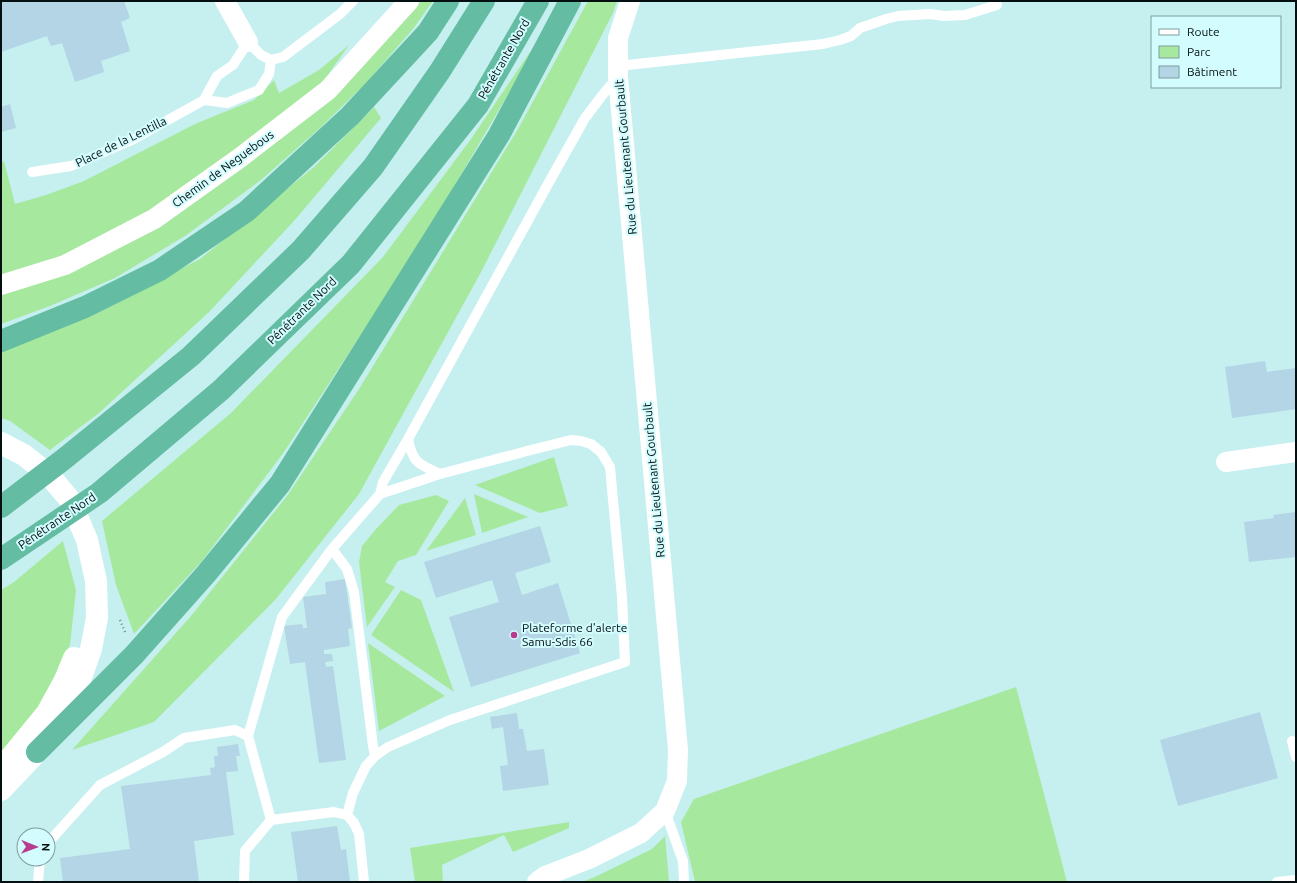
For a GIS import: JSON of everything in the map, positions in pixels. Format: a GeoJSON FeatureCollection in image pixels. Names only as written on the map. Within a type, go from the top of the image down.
{"type":"FeatureCollection","features":[{"type":"Feature","properties":{"kind":"highway"},"geometry":{"type":"LineString","coordinates":[[1,340],[85,307],[160,270],[247,211],[350,116],[428,32],[448,1]]}},
{"type":"Feature","properties":{"kind":"highway"},"geometry":{"type":"LineString","coordinates":[[1,507],[64,459],[191,356],[301,250],[373,167],[440,71],[484,1]]}},
{"type":"Feature","properties":{"kind":"highway","name":"Pénétrante Nord"},"geometry":{"type":"LineString","coordinates":[[1,559],[99,493],[221,390],[351,264],[478,105],[538,1]]}},
{"type":"Feature","properties":{"kind":"highway"},"geometry":{"type":"LineString","coordinates":[[37,752],[134,655],[206,574],[280,484],[499,135],[570,1]]}},
{"type":"Feature","properties":{"kind":"main road"},"geometry":{"type":"LineString","coordinates":[[1,442],[24,455],[49,475],[70,500],[87,540],[90,582],[97,618],[92,649],[75,694],[37,752],[1,790]]}},
{"type":"Feature","properties":{"kind":"main road"},"geometry":{"type":"LineString","coordinates":[[1,455],[14,461],[38,484],[59,508],[76,545],[90,582],[78,648],[65,680],[47,713],[1,769]]}},
{"type":"Feature","properties":{"kind":"street"},"geometry":{"type":"LineString","coordinates":[[224,1],[248,42]]}},
{"type":"Feature","properties":{"kind":"street","name":"Chemin de Neguebous"},"geometry":{"type":"LineString","coordinates":[[1,285],[65,265],[154,219],[241,157],[328,90],[409,1]]}},
{"type":"Feature","properties":{"kind":"street","name":"Rue du Lieutenant Gourbault"},"geometry":{"type":"LineString","coordinates":[[537,882],[545,876],[589,858],[641,833],[664,811],[677,781],[678,750],[618,72],[618,38],[630,1]]}},
{"type":"Feature","properties":{"kind":"street"},"geometry":{"type":"LineString","coordinates":[[1226,462],[1296,452]]}},
{"type":"Feature","properties":{"kind":"lane"},"geometry":{"type":"LineString","coordinates":[[271,60],[269,74],[259,90],[227,103],[204,100],[217,76],[233,65],[248,42],[261,54],[271,60],[283,57],[340,14],[353,1]]}},
{"type":"Feature","properties":{"kind":"lane"},"geometry":{"type":"LineString","coordinates":[[272,820],[248,736],[282,617],[332,549],[380,494],[383,482],[585,118],[618,72],[823,44],[851,36],[860,28],[898,16],[930,14],[944,16],[965,15],[997,5]]}},
{"type":"Feature","properties":{"kind":"lane","name":"Place de la Lentilla"},"geometry":{"type":"LineString","coordinates":[[32,172],[71,166],[132,140],[204,100]]}},
{"type":"Feature","properties":{"kind":"lane"},"geometry":{"type":"LineString","coordinates":[[408,439],[411,454],[419,464],[440,474]]}},
{"type":"Feature","properties":{"kind":"lane"},"geometry":{"type":"LineString","coordinates":[[347,815],[353,793],[366,766],[375,756],[388,747],[450,720],[625,662],[622,598],[610,467],[601,452],[591,444],[571,440],[440,474],[380,494]]}},
{"type":"Feature","properties":{"kind":"lane"},"geometry":{"type":"LineString","coordinates":[[332,549],[347,568],[354,592],[375,756]]}},
{"type":"Feature","properties":{"kind":"lane"},"geometry":{"type":"LineString","coordinates":[[56,834],[100,785],[163,752],[184,738],[234,730],[248,736]]}},
{"type":"Feature","properties":{"kind":"lane"},"geometry":{"type":"LineString","coordinates":[[1292,741],[1296,757]]}},
{"type":"Feature","properties":{"kind":"lane"},"geometry":{"type":"LineString","coordinates":[[664,811],[683,861],[684,882]]}},
{"type":"Feature","properties":{"kind":"lane"},"geometry":{"type":"LineString","coordinates":[[244,882],[245,851],[272,820],[334,812],[347,815],[354,823],[359,834],[364,882]]}},
{"type":"Feature","properties":{"kind":"lane"},"geometry":{"type":"LineString","coordinates":[[38,882],[39,867]]}},
{"type":"Feature","properties":{"kind":"lane"},"geometry":{"type":"LineString","coordinates":[[1277,882],[1296,880]]}},
{"type":"Feature","properties":{"kind":"green space"},"geometry":{"type":"Polygon","coordinates":[[[421,1],[433,1],[413,29],[366,83],[320,128],[261,180],[185,236],[115,278],[50,306],[1,324],[1,293],[65,270],[159,228],[247,165],[335,97],[421,1]]]}},
{"type":"Feature","properties":{"kind":"green space"},"geometry":{"type":"Polygon","coordinates":[[[588,1],[617,1],[613,13],[480,274],[359,494],[276,599],[154,722],[72,750],[191,616],[287,496],[359,389],[518,129],[588,1]]]}},
{"type":"Feature","properties":{"kind":"green space"},"geometry":{"type":"Polygon","coordinates":[[[551,21],[421,243],[284,452],[202,561],[134,634],[116,585],[102,521],[231,413],[383,257],[471,139],[551,21]]]}},
{"type":"Feature","properties":{"kind":"green space"},"geometry":{"type":"Polygon","coordinates":[[[349,45],[322,83],[236,150],[149,212],[62,257],[1,276],[1,163],[4,161],[15,204],[46,195],[84,181],[195,124],[254,100],[274,80],[279,93],[319,70],[349,45]]]}},
{"type":"Feature","properties":{"kind":"green space"},"geometry":{"type":"Polygon","coordinates":[[[374,107],[381,118],[294,221],[209,312],[99,413],[50,450],[10,421],[1,418],[1,349],[67,326],[200,259],[314,167],[374,107]]]}},
{"type":"Feature","properties":{"kind":"green space"},"geometry":{"type":"Polygon","coordinates":[[[554,457],[568,506],[540,513],[475,485],[554,457]]]}},
{"type":"Feature","properties":{"kind":"green space"},"geometry":{"type":"Polygon","coordinates":[[[474,494],[528,517],[482,533],[474,494]]]}},
{"type":"Feature","properties":{"kind":"green space"},"geometry":{"type":"Polygon","coordinates":[[[436,495],[449,501],[416,555],[398,561],[385,582],[395,587],[367,627],[359,562],[362,546],[399,505],[436,495]]]}},
{"type":"Feature","properties":{"kind":"green space"},"geometry":{"type":"Polygon","coordinates":[[[465,498],[476,535],[426,551],[465,498]]]}},
{"type":"Feature","properties":{"kind":"green space"},"geometry":{"type":"Polygon","coordinates":[[[63,541],[76,590],[70,645],[38,710],[1,757],[1,590],[14,582],[63,541]]]}},
{"type":"Feature","properties":{"kind":"green space"},"geometry":{"type":"Polygon","coordinates":[[[401,590],[421,600],[454,692],[371,635],[401,590]]]}},
{"type":"Feature","properties":{"kind":"green space"},"geometry":{"type":"Polygon","coordinates":[[[368,643],[445,696],[379,731],[368,643]]]}},
{"type":"Feature","properties":{"kind":"green space"},"geometry":{"type":"Polygon","coordinates":[[[1016,687],[1067,882],[695,882],[681,822],[694,799],[1016,687]]]}},
{"type":"Feature","properties":{"kind":"green space"},"geometry":{"type":"Polygon","coordinates":[[[569,822],[569,828],[513,852],[504,835],[442,865],[443,882],[415,882],[410,848],[569,822]]]}},
{"type":"Feature","properties":{"kind":"green space"},"geometry":{"type":"Polygon","coordinates":[[[665,836],[669,882],[582,882],[652,849],[665,836]]]}},
{"type":"Feature","properties":{"kind":"building"},"geometry":{"type":"Polygon","coordinates":[[[1,1],[124,1],[130,18],[121,22],[130,51],[101,61],[104,72],[75,82],[62,43],[51,46],[47,36],[1,52],[1,1]]]}},
{"type":"Feature","properties":{"kind":"building"},"geometry":{"type":"Polygon","coordinates":[[[10,104],[16,128],[1,132],[1,107],[10,104]]]}},
{"type":"Feature","properties":{"kind":"building"},"geometry":{"type":"Polygon","coordinates":[[[1265,361],[1267,372],[1296,368],[1296,409],[1232,418],[1225,367],[1265,361]]]}},
{"type":"Feature","properties":{"kind":"building"},"geometry":{"type":"Polygon","coordinates":[[[1296,512],[1296,557],[1249,562],[1244,522],[1274,518],[1273,515],[1296,512]]]}},
{"type":"Feature","properties":{"kind":"building","name":"Plateforme d'alerte Samu-Sdis 66"},"geometry":{"type":"Polygon","coordinates":[[[540,526],[551,562],[515,573],[522,595],[558,583],[580,653],[471,687],[449,617],[499,602],[492,580],[436,598],[424,562],[540,526]]]}},
{"type":"Feature","properties":{"kind":"building"},"geometry":{"type":"Polygon","coordinates":[[[345,579],[352,628],[348,629],[350,646],[324,650],[324,654],[332,654],[333,661],[325,662],[326,667],[333,666],[346,760],[319,763],[305,662],[290,664],[284,626],[302,624],[303,628],[307,628],[303,597],[326,594],[325,582],[345,579]]]}},
{"type":"Feature","properties":{"kind":"building"},"geometry":{"type":"Polygon","coordinates":[[[1260,712],[1278,778],[1178,806],[1160,740],[1260,712]]]}},
{"type":"Feature","properties":{"kind":"building"},"geometry":{"type":"Polygon","coordinates":[[[517,713],[519,729],[523,729],[527,751],[544,749],[549,785],[503,791],[500,766],[508,765],[503,727],[492,729],[490,717],[517,713]]]}},
{"type":"Feature","properties":{"kind":"building"},"geometry":{"type":"Polygon","coordinates":[[[238,744],[240,756],[236,756],[238,771],[226,772],[234,835],[194,841],[199,882],[63,882],[60,858],[130,849],[121,786],[211,775],[210,768],[215,767],[214,756],[218,756],[217,747],[238,744]]]}},
{"type":"Feature","properties":{"kind":"building"},"geometry":{"type":"Polygon","coordinates":[[[337,826],[341,850],[346,849],[350,882],[298,882],[291,832],[337,826]]]}},
{"type":"Feature","properties":{"kind":"place","name":"Plateforme d'alerte Samu-Sdis 66"},"geometry":{"type":"Point","coordinates":[514,635]}}]}
